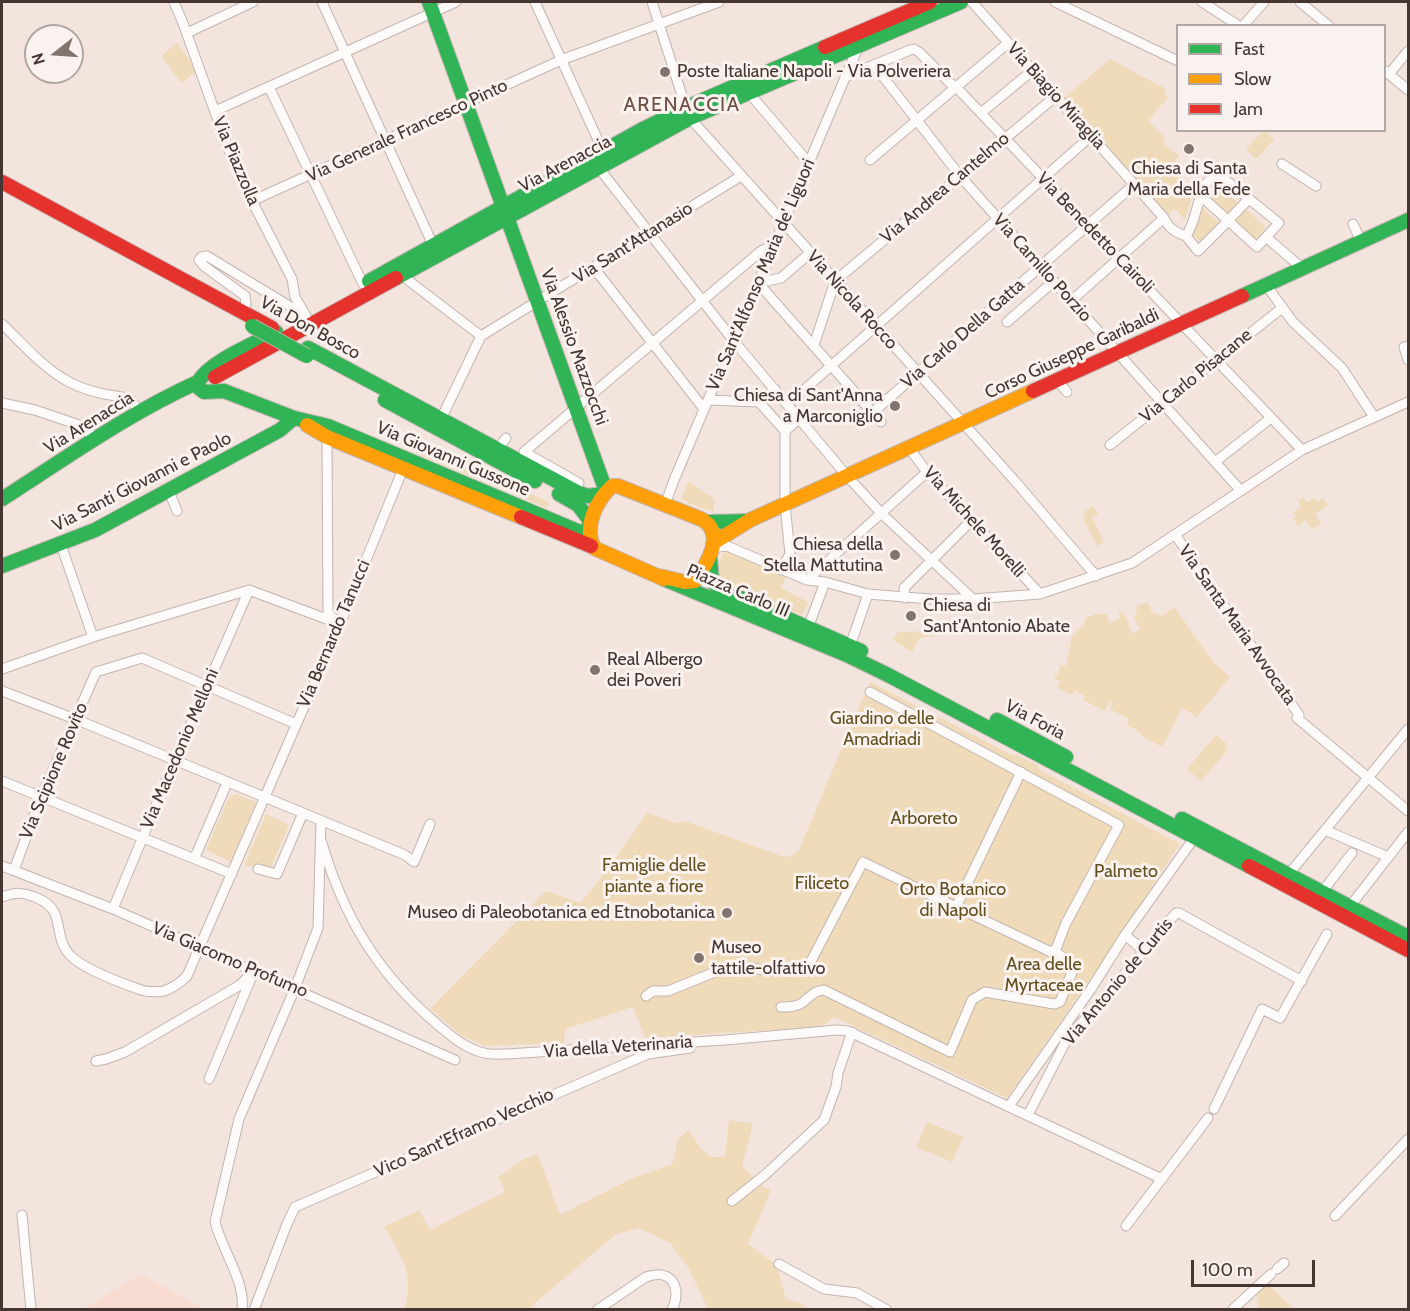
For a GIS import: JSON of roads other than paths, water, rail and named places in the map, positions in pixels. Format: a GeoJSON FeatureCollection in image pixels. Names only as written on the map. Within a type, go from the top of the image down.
{"type":"FeatureCollection","features":[{"type":"Feature","properties":{"kind":"main road","name":"Via Arenaccia"},"geometry":{"type":"LineString","coordinates":[[2,500],[139,412],[171,394],[215,384],[231,367],[400,274],[603,151],[688,113],[905,7],[930,2]]}},
{"type":"Feature","properties":{"kind":"main road","name":"Via Arenaccia"},"geometry":{"type":"LineString","coordinates":[[215,384],[225,358],[433,245],[598,167],[688,113],[749,93],[960,2]]}},
{"type":"Feature","properties":{"kind":"main road","name":"Via Alessio Mazzocchi"},"geometry":{"type":"LineString","coordinates":[[431,7],[539,302],[605,492]]}},
{"type":"Feature","properties":{"kind":"main road","name":"Via Don Bosco"},"geometry":{"type":"LineString","coordinates":[[2,182],[240,315],[252,327],[449,416],[524,454],[574,491],[585,495],[605,492]]}},
{"type":"Feature","properties":{"kind":"main road","name":"Via Don Bosco"},"geometry":{"type":"LineString","coordinates":[[2,193],[240,315],[272,328],[307,352],[480,453],[573,501],[587,514],[591,522]]}},
{"type":"Feature","properties":{"kind":"main road","name":"Corso Giuseppe Garibaldi"},"geometry":{"type":"LineString","coordinates":[[716,548],[750,520],[1408,219]]}},
{"type":"Feature","properties":{"kind":"main road"},"geometry":{"type":"LineString","coordinates":[[215,384],[228,379],[231,367]]}},
{"type":"Feature","properties":{"kind":"main road","name":"Via Giovanni Gussone"},"geometry":{"type":"LineString","coordinates":[[215,384],[294,418],[327,437],[406,464],[580,532],[586,531],[591,522]]}},
{"type":"Feature","properties":{"kind":"main road","name":"Via Giovanni Gussone"},"geometry":{"type":"LineString","coordinates":[[294,418],[328,426],[406,464],[591,546]]}},
{"type":"Feature","properties":{"kind":"main road","name":"Via Santi Giovanni e Paolo"},"geometry":{"type":"LineString","coordinates":[[2,567],[95,530],[280,430],[294,418]]}},
{"type":"Feature","properties":{"kind":"main road"},"geometry":{"type":"LineString","coordinates":[[591,546],[591,522],[599,500],[612,486],[618,486],[708,522]]}},
{"type":"Feature","properties":{"kind":"main road","name":"Corso Giuseppe Garibaldi"},"geometry":{"type":"LineString","coordinates":[[708,522],[750,520]]}},
{"type":"Feature","properties":{"kind":"main road","name":"Piazza Carlo III"},"geometry":{"type":"LineString","coordinates":[[708,522],[714,533],[716,548],[714,585],[806,633]]}},
{"type":"Feature","properties":{"kind":"main road","name":"Piazza Carlo III"},"geometry":{"type":"LineString","coordinates":[[591,546],[692,592],[806,633]]}},
{"type":"Feature","properties":{"kind":"main road","name":"Piazza Carlo III"},"geometry":{"type":"LineString","coordinates":[[659,576],[685,582],[695,581],[716,548]]}},
{"type":"Feature","properties":{"kind":"main road","name":"Via Foria"},"geometry":{"type":"LineString","coordinates":[[806,633],[1018,731],[1197,833],[1346,911],[1408,938]]}},
{"type":"Feature","properties":{"kind":"main road","name":"Via Foria"},"geometry":{"type":"LineString","coordinates":[[1197,833],[1322,892],[1346,911],[1408,950]]}},
{"type":"Feature","properties":{"kind":"street","name":"Via Piazzolla"},"geometry":{"type":"LineString","coordinates":[[174,2],[229,151],[292,279],[295,297],[306,316]]}},
{"type":"Feature","properties":{"kind":"street"},"geometry":{"type":"LineString","coordinates":[[187,33],[253,2]]}},
{"type":"Feature","properties":{"kind":"street"},"geometry":{"type":"LineString","coordinates":[[322,2],[433,245]]}},
{"type":"Feature","properties":{"kind":"street"},"geometry":{"type":"LineString","coordinates":[[215,111],[345,52],[431,7],[456,2]]}},
{"type":"Feature","properties":{"kind":"street"},"geometry":{"type":"LineString","coordinates":[[535,2],[603,151]]}},
{"type":"Feature","properties":{"kind":"street"},"geometry":{"type":"LineString","coordinates":[[652,2],[688,113]]}},
{"type":"Feature","properties":{"kind":"street","name":"Via Generale Francesco Pinto"},"geometry":{"type":"LineString","coordinates":[[252,201],[561,60],[719,2]]}},
{"type":"Feature","properties":{"kind":"street","name":"Via Biagio Miraglia"},"geometry":{"type":"LineString","coordinates":[[972,2],[1135,184],[1174,231],[1186,236],[1198,251],[1228,220]]}},
{"type":"Feature","properties":{"kind":"street"},"geometry":{"type":"LineString","coordinates":[[1055,2],[1176,60]]}},
{"type":"Feature","properties":{"kind":"street"},"geometry":{"type":"LineString","coordinates":[[1202,2],[1238,24]]}},
{"type":"Feature","properties":{"kind":"street"},"geometry":{"type":"LineString","coordinates":[[1243,24],[1264,2]]}},
{"type":"Feature","properties":{"kind":"street"},"geometry":{"type":"LineString","coordinates":[[1300,2],[1326,24]]}},
{"type":"Feature","properties":{"kind":"street"},"geometry":{"type":"LineString","coordinates":[[870,160],[1008,43]]}},
{"type":"Feature","properties":{"kind":"street","name":"Via Sant'Alfonso Maria de' Liguori"},"geometry":{"type":"LineString","coordinates":[[665,505],[859,45]]}},
{"type":"Feature","properties":{"kind":"street","name":"Via Benedetto Cairoli"},"geometry":{"type":"LineString","coordinates":[[874,65],[910,50],[914,49],[919,52],[956,87],[1302,450]]}},
{"type":"Feature","properties":{"kind":"street"},"geometry":{"type":"LineString","coordinates":[[1408,51],[1387,72],[1408,90]]}},
{"type":"Feature","properties":{"kind":"street"},"geometry":{"type":"LineString","coordinates":[[852,62],[860,71]]}},
{"type":"Feature","properties":{"kind":"street"},"geometry":{"type":"LineString","coordinates":[[845,77],[874,65]]}},
{"type":"Feature","properties":{"kind":"street","name":"Via Camillo Porzio"},"geometry":{"type":"LineString","coordinates":[[874,65],[960,176],[997,219],[1241,491]]}},
{"type":"Feature","properties":{"kind":"street"},"geometry":{"type":"LineString","coordinates":[[981,113],[1033,70]]}},
{"type":"Feature","properties":{"kind":"street"},"geometry":{"type":"LineString","coordinates":[[269,87],[363,284]]}},
{"type":"Feature","properties":{"kind":"street"},"geometry":{"type":"LineString","coordinates":[[749,93],[809,163]]}},
{"type":"Feature","properties":{"kind":"street","name":"Via Andrea Cantelmo"},"geometry":{"type":"LineString","coordinates":[[835,281],[1056,96]]}},
{"type":"Feature","properties":{"kind":"street","name":"Via Nicola Rocco"},"geometry":{"type":"LineString","coordinates":[[688,113],[736,165],[741,176],[1015,481],[1096,576]]}},
{"type":"Feature","properties":{"kind":"street"},"geometry":{"type":"LineString","coordinates":[[788,404],[1091,136]]}},
{"type":"Feature","properties":{"kind":"street"},"geometry":{"type":"LineString","coordinates":[[1282,164],[1316,186]]}},
{"type":"Feature","properties":{"kind":"street"},"geometry":{"type":"LineString","coordinates":[[598,167],[702,301],[847,476],[881,513],[973,599]]}},
{"type":"Feature","properties":{"kind":"street"},"geometry":{"type":"LineString","coordinates":[[1186,236],[1191,228],[1201,196],[1206,184],[1217,173],[1279,224],[1257,247],[1201,196]]}},
{"type":"Feature","properties":{"kind":"street","name":"Via Sant'Attanasio"},"geometry":{"type":"LineString","coordinates":[[481,336],[741,176]]}},
{"type":"Feature","properties":{"kind":"street","name":"Via Carlo Della Gatta"},"geometry":{"type":"LineString","coordinates":[[873,412],[1135,184]]}},
{"type":"Feature","properties":{"kind":"street"},"geometry":{"type":"LineString","coordinates":[[1228,220],[1249,199]]}},
{"type":"Feature","properties":{"kind":"street"},"geometry":{"type":"LineString","coordinates":[[1071,301],[1164,218]]}},
{"type":"Feature","properties":{"kind":"street"},"geometry":{"type":"LineString","coordinates":[[1353,224],[1361,241]]}},
{"type":"Feature","properties":{"kind":"street"},"geometry":{"type":"LineString","coordinates":[[1266,237],[1302,268]]}},
{"type":"Feature","properties":{"kind":"street"},"geometry":{"type":"LineString","coordinates":[[524,454],[576,407],[761,251],[774,245]]}},
{"type":"Feature","properties":{"kind":"street"},"geometry":{"type":"LineString","coordinates":[[758,283],[782,278],[810,253]]}},
{"type":"Feature","properties":{"kind":"street"},"geometry":{"type":"LineString","coordinates":[[240,315],[246,300],[245,296],[204,266],[199,260],[201,257],[207,256],[306,316]]}},
{"type":"Feature","properties":{"kind":"street"},"geometry":{"type":"LineString","coordinates":[[594,268],[652,343],[706,404],[759,402],[775,389]]}},
{"type":"Feature","properties":{"kind":"street"},"geometry":{"type":"LineString","coordinates":[[400,274],[481,336],[449,416]]}},
{"type":"Feature","properties":{"kind":"street"},"geometry":{"type":"LineString","coordinates":[[814,345],[835,281]]}},
{"type":"Feature","properties":{"kind":"street"},"geometry":{"type":"LineString","coordinates":[[1007,322],[1053,282]]}},
{"type":"Feature","properties":{"kind":"street"},"geometry":{"type":"LineString","coordinates":[[758,283],[881,422]]}},
{"type":"Feature","properties":{"kind":"street"},"geometry":{"type":"LineString","coordinates":[[1266,285],[1284,311],[1342,368],[1374,417]]}},
{"type":"Feature","properties":{"kind":"street","name":"Via Carlo Pisacane"},"geometry":{"type":"LineString","coordinates":[[1110,445],[1216,360],[1284,311]]}},
{"type":"Feature","properties":{"kind":"street"},"geometry":{"type":"LineString","coordinates":[[2,324],[42,363],[69,382],[96,392],[128,398],[132,400],[139,412]]}},
{"type":"Feature","properties":{"kind":"street"},"geometry":{"type":"LineString","coordinates":[[1406,346],[1408,360]]}},
{"type":"Feature","properties":{"kind":"street"},"geometry":{"type":"LineString","coordinates":[[1056,380],[1066,392]]}},
{"type":"Feature","properties":{"kind":"street"},"geometry":{"type":"LineString","coordinates":[[759,402],[784,431],[785,505],[790,554],[782,570]]}},
{"type":"Feature","properties":{"kind":"street"},"geometry":{"type":"LineString","coordinates":[[716,548],[807,580],[825,582],[868,594],[905,598],[973,599],[1040,594],[1132,564],[1302,450],[1408,402]]}},
{"type":"Feature","properties":{"kind":"street"},"geometry":{"type":"LineString","coordinates":[[2,403],[35,410],[82,426],[95,439]]}},
{"type":"Feature","properties":{"kind":"street"},"geometry":{"type":"LineString","coordinates":[[784,431],[800,418]]}},
{"type":"Feature","properties":{"kind":"street"},"geometry":{"type":"LineString","coordinates":[[1215,462],[1271,418]]}},
{"type":"Feature","properties":{"kind":"street"},"geometry":{"type":"LineString","coordinates":[[327,437],[328,613],[340,624]]}},
{"type":"Feature","properties":{"kind":"street","name":"Via Michele Morelli"},"geometry":{"type":"LineString","coordinates":[[909,448],[927,472],[1040,594]]}},
{"type":"Feature","properties":{"kind":"street","name":"Via Bernardo Tanucci"},"geometry":{"type":"LineString","coordinates":[[2,897],[23,892],[49,903],[54,909],[63,944],[68,954],[78,963],[143,991],[162,991],[177,985],[187,976],[340,624],[406,464]]}},
{"type":"Feature","properties":{"kind":"street"},"geometry":{"type":"LineString","coordinates":[[807,580],[927,472]]}},
{"type":"Feature","properties":{"kind":"street"},"geometry":{"type":"LineString","coordinates":[[169,491],[177,511]]}},
{"type":"Feature","properties":{"kind":"street"},"geometry":{"type":"LineString","coordinates":[[905,598],[904,588],[971,521]]}},
{"type":"Feature","properties":{"kind":"street","name":"Via Santa Maria Avvocata"},"geometry":{"type":"LineString","coordinates":[[1176,536],[1298,716],[1408,812]]}},
{"type":"Feature","properties":{"kind":"street"},"geometry":{"type":"LineString","coordinates":[[61,545],[93,638]]}},
{"type":"Feature","properties":{"kind":"street"},"geometry":{"type":"LineString","coordinates":[[806,633],[825,582]]}},
{"type":"Feature","properties":{"kind":"street"},"geometry":{"type":"LineString","coordinates":[[2,669],[93,638],[249,590],[340,624]]}},
{"type":"Feature","properties":{"kind":"street","name":"Via Macedonio Melloni"},"geometry":{"type":"LineString","coordinates":[[113,909],[206,685],[249,590]]}},
{"type":"Feature","properties":{"kind":"street"},"geometry":{"type":"LineString","coordinates":[[849,651],[868,594]]}},
{"type":"Feature","properties":{"kind":"street","name":"Via Scipione Rovito"},"geometry":{"type":"LineString","coordinates":[[14,870],[41,797],[96,672],[142,658],[206,685]]}},
{"type":"Feature","properties":{"kind":"street"},"geometry":{"type":"LineString","coordinates":[[206,685],[296,724]]}},
{"type":"Feature","properties":{"kind":"street"},"geometry":{"type":"LineString","coordinates":[[2,691],[405,855],[414,861],[430,824]]}},
{"type":"Feature","properties":{"kind":"street"},"geometry":{"type":"LineString","coordinates":[[870,692],[1119,825],[1066,923],[1054,951]]}},
{"type":"Feature","properties":{"kind":"street"},"geometry":{"type":"LineString","coordinates":[[1288,875],[1408,729]]}},
{"type":"Feature","properties":{"kind":"street"},"geometry":{"type":"LineString","coordinates":[[956,907],[1021,772]]}},
{"type":"Feature","properties":{"kind":"street"},"geometry":{"type":"LineString","coordinates":[[2,781],[195,857],[232,874]]}},
{"type":"Feature","properties":{"kind":"street"},"geometry":{"type":"LineString","coordinates":[[195,857],[227,783]]}},
{"type":"Feature","properties":{"kind":"street"},"geometry":{"type":"LineString","coordinates":[[258,869],[277,874],[303,813]]}},
{"type":"Feature","properties":{"kind":"street"},"geometry":{"type":"LineString","coordinates":[[242,1310],[243,1292],[219,1238],[215,1222],[239,1119],[318,928],[321,821]]}},
{"type":"Feature","properties":{"kind":"street"},"geometry":{"type":"LineString","coordinates":[[1325,830],[1388,857]]}},
{"type":"Feature","properties":{"kind":"street"},"geometry":{"type":"LineString","coordinates":[[1346,911],[1408,832]]}},
{"type":"Feature","properties":{"kind":"street"},"geometry":{"type":"LineString","coordinates":[[1009,1106],[1063,1037],[1125,935],[1197,833]]}},
{"type":"Feature","properties":{"kind":"street","name":"Via della Veterinaria"},"geometry":{"type":"LineString","coordinates":[[322,843],[336,885],[364,944],[387,974],[421,1011],[457,1041],[484,1053],[507,1054],[724,1040],[837,1030],[852,1032],[1161,1179]]}},
{"type":"Feature","properties":{"kind":"street"},"geometry":{"type":"LineString","coordinates":[[1322,892],[1352,853]]}},
{"type":"Feature","properties":{"kind":"street"},"geometry":{"type":"LineString","coordinates":[[646,996],[653,991],[668,991],[732,967],[743,966],[769,972],[797,968],[810,963],[863,862],[1049,952],[1054,951],[1072,963],[1074,967],[1060,1002],[1054,1004],[999,993],[985,992],[978,995],[972,1000],[950,1052],[824,990],[809,995],[800,1004],[781,1007]]}},
{"type":"Feature","properties":{"kind":"street","name":"Via Giacomo Profumo"},"geometry":{"type":"LineString","coordinates":[[2,866],[113,909],[455,1060]]}},
{"type":"Feature","properties":{"kind":"street","name":"Via Antonio de Curtis"},"geometry":{"type":"LineString","coordinates":[[1028,1115],[1063,1037],[1106,996],[1176,913],[1302,981]]}},
{"type":"Feature","properties":{"kind":"street"},"geometry":{"type":"LineString","coordinates":[[1214,1109],[1262,1009],[1280,1018],[1327,934]]}},
{"type":"Feature","properties":{"kind":"street"},"geometry":{"type":"LineString","coordinates":[[1125,935],[1144,951]]}},
{"type":"Feature","properties":{"kind":"street"},"geometry":{"type":"LineString","coordinates":[[96,1061],[125,1052],[240,985],[254,971]]}},
{"type":"Feature","properties":{"kind":"street"},"geometry":{"type":"LineString","coordinates":[[209,1079],[254,971]]}},
{"type":"Feature","properties":{"kind":"street"},"geometry":{"type":"LineString","coordinates":[[732,1201],[765,1175],[824,1120],[852,1032]]}},
{"type":"Feature","properties":{"kind":"street","name":"Vico Sant'Eframo Vecchio"},"geometry":{"type":"LineString","coordinates":[[254,1310],[295,1207],[648,1054],[706,1046],[724,1040]]}},
{"type":"Feature","properties":{"kind":"street"},"geometry":{"type":"LineString","coordinates":[[1126,1226],[1208,1118]]}},
{"type":"Feature","properties":{"kind":"street"},"geometry":{"type":"LineString","coordinates":[[1335,1215],[1408,1139]]}},
{"type":"Feature","properties":{"kind":"street"},"geometry":{"type":"LineString","coordinates":[[22,1215],[31,1310]]}},
{"type":"Feature","properties":{"kind":"street"},"geometry":{"type":"LineString","coordinates":[[779,1264],[824,1289],[857,1293],[887,1310]]}},
{"type":"Feature","properties":{"kind":"street"},"geometry":{"type":"LineString","coordinates":[[1232,1310],[1278,1269]]}},
{"type":"Feature","properties":{"kind":"street"},"geometry":{"type":"LineString","coordinates":[[597,1310],[644,1278],[655,1275],[668,1277],[676,1287],[677,1297],[672,1310]]}},
{"type":"Feature","properties":{"kind":"place","name":"Poste Italiane Napoli - Via Polveriera"},"geometry":{"type":"Point","coordinates":[665,72]}},
{"type":"Feature","properties":{"kind":"place","name":"Chiesa di Santa Maria della Fede"},"geometry":{"type":"Point","coordinates":[1189,149]}},
{"type":"Feature","properties":{"kind":"place","name":"Chiesa di Sant'Anna a Marconiglio"},"geometry":{"type":"Point","coordinates":[895,406]}},
{"type":"Feature","properties":{"kind":"place","name":"Chiesa della Stella Mattutina"},"geometry":{"type":"Point","coordinates":[895,555]}},
{"type":"Feature","properties":{"kind":"place","name":"Chiesa di Sant'Antonio Abate"},"geometry":{"type":"Point","coordinates":[911,616]}},
{"type":"Feature","properties":{"kind":"place","name":"Real Albergo dei Poveri"},"geometry":{"type":"Point","coordinates":[595,670]}},
{"type":"Feature","properties":{"kind":"place","name":"Museo di Paleobotanica ed Etnobotanica"},"geometry":{"type":"Point","coordinates":[727,913]}},
{"type":"Feature","properties":{"kind":"place","name":"Museo tattile-olfattivo"},"geometry":{"type":"Point","coordinates":[699,958]}},
{"type":"Feature","properties":{"kind":"district","name":"ARENACCIA"},"geometry":{"type":"Point","coordinates":[682,105]}},
{"type":"Feature","properties":{"kind":"park label","name":"Giardino delle Amadriadi"},"geometry":{"type":"Point","coordinates":[882,729]}},
{"type":"Feature","properties":{"kind":"park label","name":"Arboreto"},"geometry":{"type":"Point","coordinates":[924,819]}},
{"type":"Feature","properties":{"kind":"park label","name":"Palmeto"},"geometry":{"type":"Point","coordinates":[1126,872]}},
{"type":"Feature","properties":{"kind":"park label","name":"Famiglie delle piante a fiore"},"geometry":{"type":"Point","coordinates":[654,876]}},
{"type":"Feature","properties":{"kind":"park label","name":"Filiceto"},"geometry":{"type":"Point","coordinates":[822,884]}},
{"type":"Feature","properties":{"kind":"park label","name":"Orto Botanico di Napoli"},"geometry":{"type":"Point","coordinates":[953,900]}},
{"type":"Feature","properties":{"kind":"park label","name":"Area delle Myrtaceae"},"geometry":{"type":"Point","coordinates":[1044,975]}}]}
